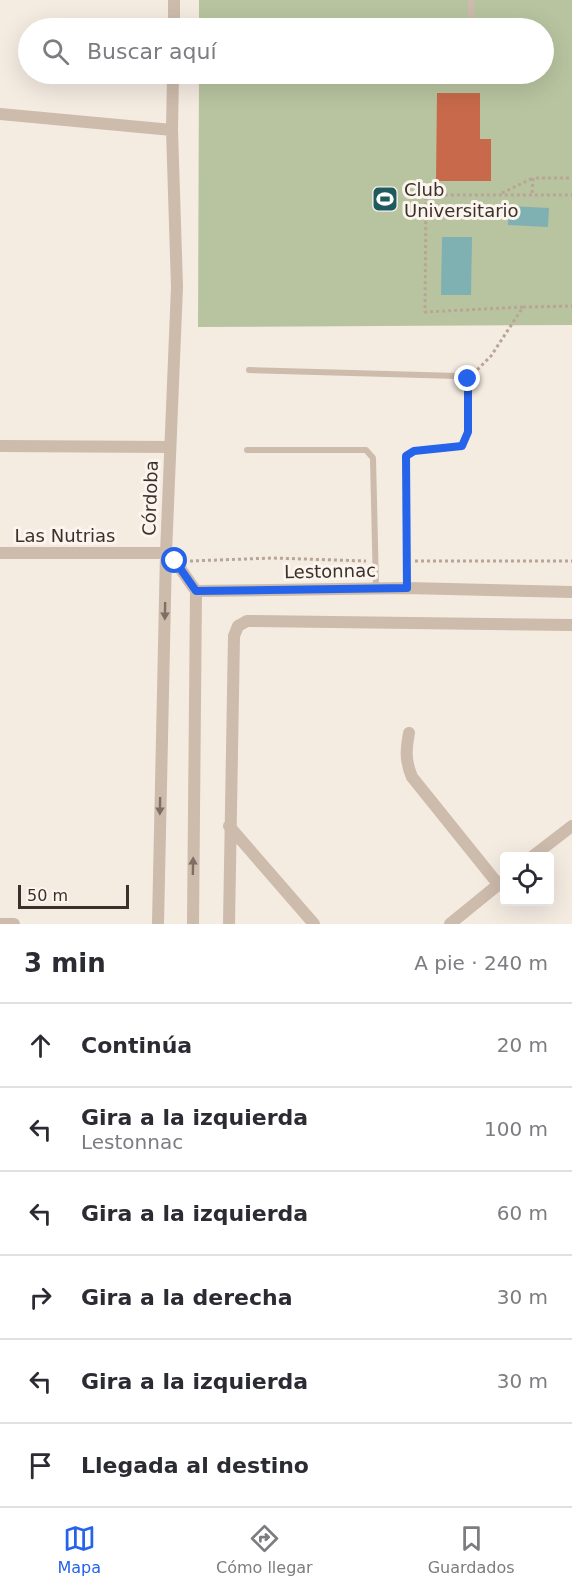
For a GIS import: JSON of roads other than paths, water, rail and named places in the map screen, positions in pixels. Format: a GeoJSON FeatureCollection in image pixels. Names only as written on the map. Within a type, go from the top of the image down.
{"type":"FeatureCollection","features":[{"type":"Feature","properties":{"kind":"street"},"geometry":{"type":"LineString","coordinates":[[174,0],[174,18]]}},
{"type":"Feature","properties":{"kind":"street","name":"Córdoba"},"geometry":{"type":"LineString","coordinates":[[158,924],[166,553],[177,287],[173,84]]}},
{"type":"Feature","properties":{"kind":"street"},"geometry":{"type":"LineString","coordinates":[[0,114],[172,130]]}},
{"type":"Feature","properties":{"kind":"street"},"geometry":{"type":"LineString","coordinates":[[0,446],[170,447]]}},
{"type":"Feature","properties":{"kind":"street","name":"Las Nutrias"},"geometry":{"type":"LineString","coordinates":[[0,553],[166,553]]}},
{"type":"Feature","properties":{"kind":"street"},"geometry":{"type":"LineString","coordinates":[[166,553],[175,561],[196,591],[193,924]]}},
{"type":"Feature","properties":{"kind":"street","name":"Lestonnac"},"geometry":{"type":"LineString","coordinates":[[196,591],[407,588],[572,592]]}},
{"type":"Feature","properties":{"kind":"street"},"geometry":{"type":"LineString","coordinates":[[229,924],[234,636],[238,626],[247,621],[572,625]]}},
{"type":"Feature","properties":{"kind":"street"},"geometry":{"type":"LineString","coordinates":[[409,733],[405,752],[412,777],[500,880]]}},
{"type":"Feature","properties":{"kind":"street"},"geometry":{"type":"LineString","coordinates":[[229,826],[314,924]]}},
{"type":"Feature","properties":{"kind":"street"},"geometry":{"type":"LineString","coordinates":[[538,852],[572,826]]}},
{"type":"Feature","properties":{"kind":"street"},"geometry":{"type":"LineString","coordinates":[[450,924],[500,882]]}},
{"type":"Feature","properties":{"kind":"street"},"geometry":{"type":"LineString","coordinates":[[0,924],[14,924]]}},
{"type":"Feature","properties":{"kind":"lane"},"geometry":{"type":"LineString","coordinates":[[471,0],[471,18]]}},
{"type":"Feature","properties":{"kind":"lane"},"geometry":{"type":"LineString","coordinates":[[249,370],[458,376],[468,379],[468,432],[462,446],[414,451],[406,456],[407,588]]}},
{"type":"Feature","properties":{"kind":"lane"},"geometry":{"type":"LineString","coordinates":[[247,450],[366,450],[373,458],[376,588]]}},
{"type":"Feature","properties":{"kind":"water"},"geometry":{"type":"Polygon","coordinates":[[[509,206],[549,208],[548,227],[508,225],[509,206]]]}},
{"type":"Feature","properties":{"kind":"water"},"geometry":{"type":"Polygon","coordinates":[[[442,237],[472,237],[471,295],[441,295],[442,237]]]}},
{"type":"Feature","properties":{"kind":"place","name":"Club Universitario"},"geometry":{"type":"Point","coordinates":[385,199]}}]}
